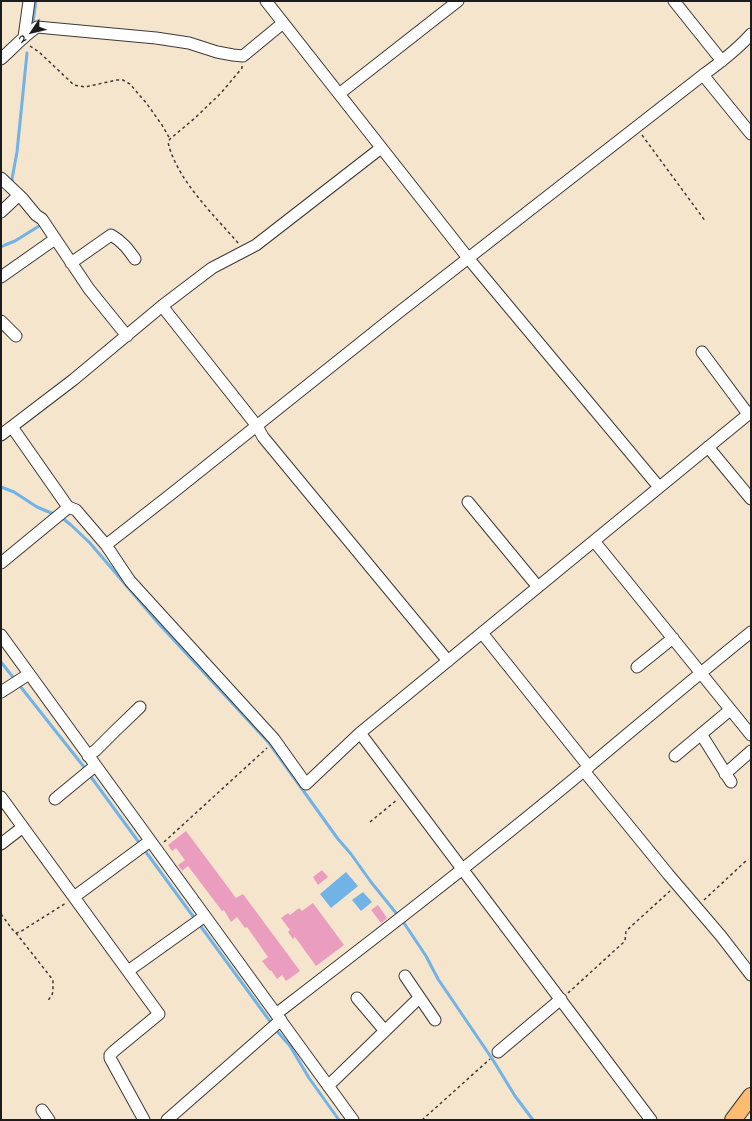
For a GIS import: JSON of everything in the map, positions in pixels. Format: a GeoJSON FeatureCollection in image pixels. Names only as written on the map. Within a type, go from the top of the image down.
{"type":"FeatureCollection","features":[{"type":"Feature","properties":{"kind":"highway"},"geometry":{"type":"LineString","coordinates":[[732,1120],[751,1096]]}},
{"type":"Feature","properties":{"kind":"street"},"geometry":{"type":"LineString","coordinates":[[22,39],[29,1]]}},
{"type":"Feature","properties":{"kind":"street"},"geometry":{"type":"LineString","coordinates":[[266,1],[468,258],[659,487]]}},
{"type":"Feature","properties":{"kind":"street"},"geometry":{"type":"LineString","coordinates":[[339,94],[458,1]]}},
{"type":"Feature","properties":{"kind":"street"},"geometry":{"type":"LineString","coordinates":[[674,1],[722,61]]}},
{"type":"Feature","properties":{"kind":"street"},"geometry":{"type":"LineString","coordinates":[[1,59],[27,34],[37,27],[156,38],[189,43],[217,52],[243,56],[283,23]]}},
{"type":"Feature","properties":{"kind":"street"},"geometry":{"type":"LineString","coordinates":[[106,545],[468,258],[742,46],[751,34]]}},
{"type":"Feature","properties":{"kind":"street"},"geometry":{"type":"LineString","coordinates":[[703,75],[751,134]]}},
{"type":"Feature","properties":{"kind":"street"},"geometry":{"type":"LineString","coordinates":[[1,435],[73,380],[162,306],[212,268],[256,245],[381,148]]}},
{"type":"Feature","properties":{"kind":"street"},"geometry":{"type":"LineString","coordinates":[[1,178],[19,195],[36,215],[42,219],[52,232],[54,239],[90,289],[127,336]]}},
{"type":"Feature","properties":{"kind":"street"},"geometry":{"type":"LineString","coordinates":[[1,212],[19,195]]}},
{"type":"Feature","properties":{"kind":"street"},"geometry":{"type":"LineString","coordinates":[[71,262],[111,235],[125,245],[135,260]]}},
{"type":"Feature","properties":{"kind":"street"},"geometry":{"type":"LineString","coordinates":[[1,277],[54,239]]}},
{"type":"Feature","properties":{"kind":"street"},"geometry":{"type":"LineString","coordinates":[[162,306],[257,426],[263,437],[448,661]]}},
{"type":"Feature","properties":{"kind":"street"},"geometry":{"type":"LineString","coordinates":[[1,321],[16,336]]}},
{"type":"Feature","properties":{"kind":"street"},"geometry":{"type":"LineString","coordinates":[[12,427],[69,507],[76,510],[106,545],[130,581],[274,739],[306,784],[360,733],[750,413],[702,352]]}},
{"type":"Feature","properties":{"kind":"street"},"geometry":{"type":"LineString","coordinates":[[708,447],[751,499]]}},
{"type":"Feature","properties":{"kind":"street"},"geometry":{"type":"LineString","coordinates":[[468,502],[538,587]]}},
{"type":"Feature","properties":{"kind":"street"},"geometry":{"type":"LineString","coordinates":[[1,563],[69,507]]}},
{"type":"Feature","properties":{"kind":"street"},"geometry":{"type":"LineString","coordinates":[[594,541],[730,710],[749,728]]}},
{"type":"Feature","properties":{"kind":"street"},"geometry":{"type":"LineString","coordinates":[[167,1120],[234,1060],[278,1017],[586,769],[700,672],[751,632]]}},
{"type":"Feature","properties":{"kind":"street"},"geometry":{"type":"LineString","coordinates":[[482,633],[676,884],[721,936],[751,975]]}},
{"type":"Feature","properties":{"kind":"street"},"geometry":{"type":"LineString","coordinates":[[1,635],[353,1120]]}},
{"type":"Feature","properties":{"kind":"street"},"geometry":{"type":"LineString","coordinates":[[637,667],[673,638]]}},
{"type":"Feature","properties":{"kind":"street"},"geometry":{"type":"LineString","coordinates":[[1,692],[29,674]]}},
{"type":"Feature","properties":{"kind":"street"},"geometry":{"type":"LineString","coordinates":[[88,756],[140,707]]}},
{"type":"Feature","properties":{"kind":"street"},"geometry":{"type":"LineString","coordinates":[[675,756],[730,710]]}},
{"type":"Feature","properties":{"kind":"street"},"geometry":{"type":"LineString","coordinates":[[360,733],[406,792],[651,1120]]}},
{"type":"Feature","properties":{"kind":"street"},"geometry":{"type":"LineString","coordinates":[[701,734],[728,778],[751,751]]}},
{"type":"Feature","properties":{"kind":"street"},"geometry":{"type":"LineString","coordinates":[[55,799],[95,766]]}},
{"type":"Feature","properties":{"kind":"street"},"geometry":{"type":"LineString","coordinates":[[1,797],[159,1014],[110,1055],[110,1058],[144,1120]]}},
{"type":"Feature","properties":{"kind":"street"},"geometry":{"type":"LineString","coordinates":[[1,844],[23,827]]}},
{"type":"Feature","properties":{"kind":"street"},"geometry":{"type":"LineString","coordinates":[[74,897],[153,845]]}},
{"type":"Feature","properties":{"kind":"street"},"geometry":{"type":"LineString","coordinates":[[128,971],[205,916]]}},
{"type":"Feature","properties":{"kind":"street"},"geometry":{"type":"LineString","coordinates":[[404,976],[435,1020]]}},
{"type":"Feature","properties":{"kind":"street"},"geometry":{"type":"LineString","coordinates":[[357,998],[385,1032]]}},
{"type":"Feature","properties":{"kind":"street"},"geometry":{"type":"LineString","coordinates":[[328,1086],[420,998]]}},
{"type":"Feature","properties":{"kind":"street"},"geometry":{"type":"LineString","coordinates":[[498,1052],[561,999]]}},
{"type":"Feature","properties":{"kind":"street"},"geometry":{"type":"LineString","coordinates":[[42,1110],[49,1120]]}},
{"type":"Feature","properties":{"kind":"path"},"geometry":{"type":"LineString","coordinates":[[22,39],[39,52],[74,85],[85,87],[117,80],[123,80],[130,84],[162,125],[170,139]]}},
{"type":"Feature","properties":{"kind":"path"},"geometry":{"type":"LineString","coordinates":[[241,56],[242,68],[225,88],[168,142],[170,152],[179,170],[191,188],[238,243],[246,250]]}},
{"type":"Feature","properties":{"kind":"path"},"geometry":{"type":"LineString","coordinates":[[637,127],[706,222]]}},
{"type":"Feature","properties":{"kind":"path"},"geometry":{"type":"LineString","coordinates":[[153,845],[268,747]]}},
{"type":"Feature","properties":{"kind":"path"},"geometry":{"type":"LineString","coordinates":[[370,822],[406,792]]}},
{"type":"Feature","properties":{"kind":"path"},"geometry":{"type":"LineString","coordinates":[[695,906],[712,893],[748,859]]}},
{"type":"Feature","properties":{"kind":"path"},"geometry":{"type":"LineString","coordinates":[[561,999],[625,941],[626,931],[676,884]]}},
{"type":"Feature","properties":{"kind":"path"},"geometry":{"type":"LineString","coordinates":[[16,933],[20,932],[74,897]]}},
{"type":"Feature","properties":{"kind":"path"},"geometry":{"type":"LineString","coordinates":[[1,914],[53,980],[52,996],[47,1002]]}},
{"type":"Feature","properties":{"kind":"path"},"geometry":{"type":"LineString","coordinates":[[422,1120],[498,1052]]}},
{"type":"Feature","properties":{"kind":"water"},"geometry":{"type":"Polygon","coordinates":[[[346,872],[358,886],[331,908],[320,894],[346,872]]]}},
{"type":"Feature","properties":{"kind":"water"},"geometry":{"type":"Polygon","coordinates":[[[363,892],[372,902],[361,911],[352,900],[363,892]]]}},
{"type":"Feature","properties":{"kind":"building"},"geometry":{"type":"Polygon","coordinates":[[[186,831],[236,898],[243,894],[300,971],[286,981],[282,975],[277,979],[262,961],[268,957],[247,927],[245,928],[237,917],[231,922],[224,910],[222,911],[188,866],[182,871],[178,865],[185,860],[176,848],[172,851],[168,845],[186,831]]]}},
{"type":"Feature","properties":{"kind":"building"},"geometry":{"type":"Polygon","coordinates":[[[322,870],[328,877],[318,885],[313,877],[322,870]]]}},
{"type":"Feature","properties":{"kind":"building"},"geometry":{"type":"Polygon","coordinates":[[[313,903],[344,945],[316,966],[295,937],[293,939],[288,932],[290,930],[281,918],[288,913],[290,915],[299,908],[302,911],[313,903]]]}},
{"type":"Feature","properties":{"kind":"building"},"geometry":{"type":"Polygon","coordinates":[[[378,905],[387,918],[381,923],[371,910],[378,905]]]}},
{"type":"Feature","properties":{"kind":"waterway"},"geometry":{"type":"LineString","coordinates":[[33,22],[36,1]]}},
{"type":"Feature","properties":{"kind":"waterway"},"geometry":{"type":"LineString","coordinates":[[13,184],[12,179],[17,152],[27,53]]}},
{"type":"Feature","properties":{"kind":"waterway"},"geometry":{"type":"LineString","coordinates":[[1,247],[15,241],[39,226]]}},
{"type":"Feature","properties":{"kind":"waterway"},"geometry":{"type":"LineString","coordinates":[[1,487],[14,492],[37,507],[56,515]]}},
{"type":"Feature","properties":{"kind":"waterway"},"geometry":{"type":"LineString","coordinates":[[61,517],[90,543],[159,624],[269,743],[338,839],[396,913]]}},
{"type":"Feature","properties":{"kind":"waterway"},"geometry":{"type":"LineString","coordinates":[[1,662],[84,767]]}},
{"type":"Feature","properties":{"kind":"waterway"},"geometry":{"type":"LineString","coordinates":[[91,777],[195,919]]}},
{"type":"Feature","properties":{"kind":"waterway"},"geometry":{"type":"LineString","coordinates":[[404,923],[426,956],[438,979],[493,1060],[515,1096],[533,1120]]}},
{"type":"Feature","properties":{"kind":"waterway"},"geometry":{"type":"LineString","coordinates":[[199,924],[272,1024]]}},
{"type":"Feature","properties":{"kind":"waterway"},"geometry":{"type":"LineString","coordinates":[[275,1029],[290,1046],[309,1078],[339,1120]]}}]}
